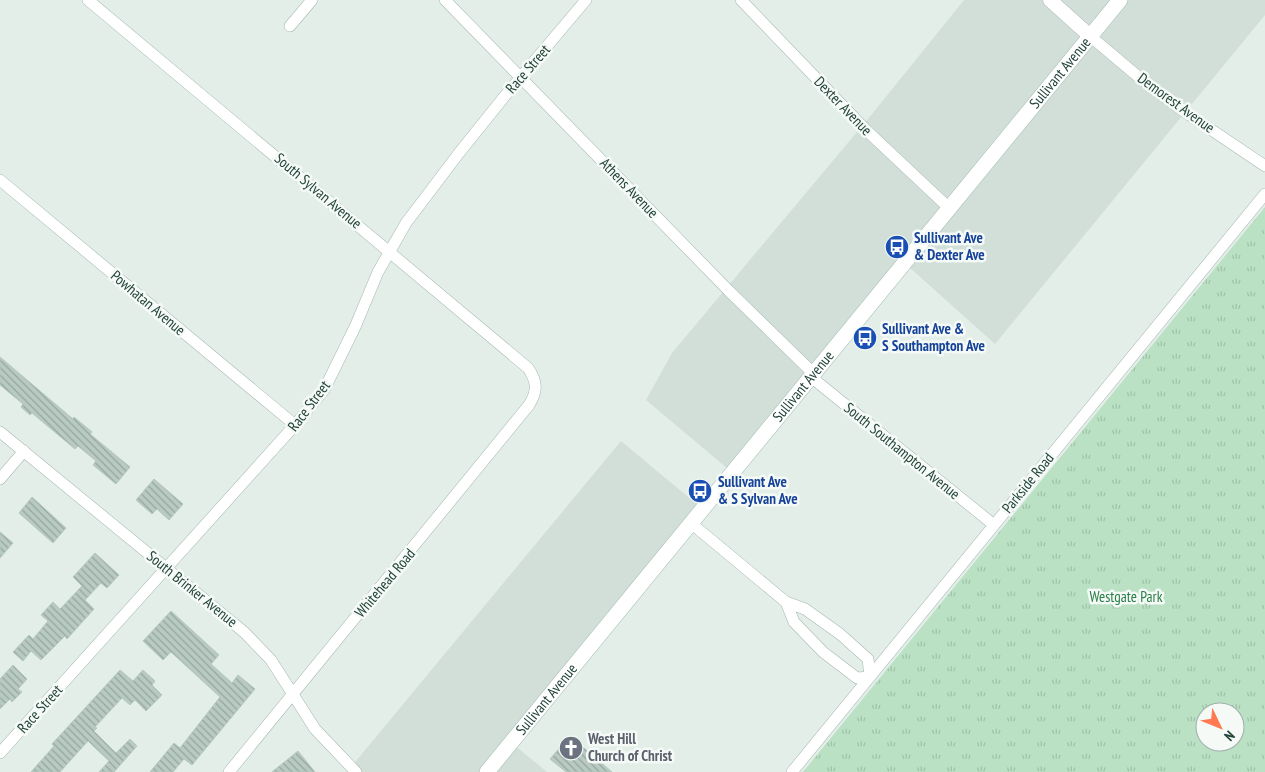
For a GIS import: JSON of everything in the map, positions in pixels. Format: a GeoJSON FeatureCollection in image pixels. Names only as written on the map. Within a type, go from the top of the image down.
{"type":"FeatureCollection","features":[{"type":"Feature","properties":{"kind":"main road","name":"Sullivant Avenue"},"geometry":{"type":"LineString","coordinates":[[487,772],[1120,0]]}},
{"type":"Feature","properties":{"kind":"street","name":"South Sylvan Avenue"},"geometry":{"type":"LineString","coordinates":[[88,0],[528,368],[536,382],[536,390]]}},
{"type":"Feature","properties":{"kind":"street"},"geometry":{"type":"LineString","coordinates":[[290,26],[312,0]]}},
{"type":"Feature","properties":{"kind":"street","name":"Athens Avenue"},"geometry":{"type":"LineString","coordinates":[[444,0],[813,375]]}},
{"type":"Feature","properties":{"kind":"street","name":"Race Street"},"geometry":{"type":"LineString","coordinates":[[0,753],[167,569],[324,390],[355,327],[378,272],[406,223],[459,153],[586,0]]}},
{"type":"Feature","properties":{"kind":"street","name":"Dexter Avenue"},"geometry":{"type":"LineString","coordinates":[[741,0],[865,129],[949,208]]}},
{"type":"Feature","properties":{"kind":"street"},"geometry":{"type":"LineString","coordinates":[[1050,0],[1090,36]]}},
{"type":"Feature","properties":{"kind":"street","name":"Demorest Avenue"},"geometry":{"type":"LineString","coordinates":[[1090,36],[1141,79],[1185,112],[1265,166]]}},
{"type":"Feature","properties":{"kind":"street","name":"Powhatan Avenue"},"geometry":{"type":"LineString","coordinates":[[0,180],[295,425]]}},
{"type":"Feature","properties":{"kind":"street","name":"Parkside Road"},"geometry":{"type":"LineString","coordinates":[[792,772],[1265,194]]}},
{"type":"Feature","properties":{"kind":"street","name":"South Southampton Avenue"},"geometry":{"type":"LineString","coordinates":[[813,375],[994,525]]}},
{"type":"Feature","properties":{"kind":"street","name":"Whitehead Road"},"geometry":{"type":"LineString","coordinates":[[229,772],[529,406],[536,390]]}},
{"type":"Feature","properties":{"kind":"street","name":"South Brinker Avenue"},"geometry":{"type":"LineString","coordinates":[[0,432],[244,632],[271,660],[315,729],[356,772]]}},
{"type":"Feature","properties":{"kind":"street"},"geometry":{"type":"LineString","coordinates":[[0,479],[24,451]]}},
{"type":"Feature","properties":{"kind":"street"},"geometry":{"type":"LineString","coordinates":[[692,524],[786,602],[805,609],[840,634],[868,659],[870,677],[857,678],[823,652],[794,622],[786,602]]}},
{"type":"Feature","properties":{"kind":"shaded area"},"geometry":{"type":"Polygon","coordinates":[[[964,0],[1265,0],[1265,15],[995,344],[909,267],[734,474],[646,400],[672,353],[872,114],[964,0]]]}},
{"type":"Feature","properties":{"kind":"shaded area"},"geometry":{"type":"Polygon","coordinates":[[[621,441],[705,511],[513,744],[547,772],[347,772],[621,441]]]}},
{"type":"Feature","properties":{"kind":"green space","name":"Westgate Park"},"geometry":{"type":"Polygon","coordinates":[[[1265,207],[1265,772],[803,772],[1265,207]]]}},
{"type":"Feature","properties":{"kind":"building"},"geometry":{"type":"Polygon","coordinates":[[[0,357],[73,419],[74,417],[92,432],[90,434],[130,467],[116,484],[93,465],[96,461],[78,446],[75,449],[32,413],[30,415],[21,407],[23,404],[0,385],[0,357]]]}},
{"type":"Feature","properties":{"kind":"building"},"geometry":{"type":"Polygon","coordinates":[[[154,479],[183,504],[169,520],[157,509],[152,514],[136,500],[154,479]]]}},
{"type":"Feature","properties":{"kind":"building"},"geometry":{"type":"Polygon","coordinates":[[[32,497],[66,528],[53,543],[19,513],[32,497]]]}},
{"type":"Feature","properties":{"kind":"building"},"geometry":{"type":"Polygon","coordinates":[[[0,532],[13,543],[0,558],[0,532]]]}},
{"type":"Feature","properties":{"kind":"building"},"geometry":{"type":"Polygon","coordinates":[[[95,553],[119,575],[107,588],[101,583],[85,600],[94,609],[67,639],[65,636],[41,660],[31,651],[23,661],[13,652],[29,635],[33,639],[48,621],[41,615],[53,602],[60,609],[82,586],[73,577],[95,553]]]}},
{"type":"Feature","properties":{"kind":"building"},"geometry":{"type":"Polygon","coordinates":[[[171,611],[219,655],[211,664],[232,683],[238,675],[255,689],[192,765],[184,759],[173,772],[150,772],[174,743],[180,748],[220,697],[171,652],[163,660],[143,641],[171,611]]]}},
{"type":"Feature","properties":{"kind":"building"},"geometry":{"type":"Polygon","coordinates":[[[13,665],[27,679],[18,689],[22,692],[12,702],[10,699],[0,709],[0,679],[13,665]]]}},
{"type":"Feature","properties":{"kind":"building"},"geometry":{"type":"Polygon","coordinates":[[[120,670],[133,681],[143,670],[155,681],[152,685],[162,695],[146,711],[135,700],[130,705],[122,698],[95,727],[97,728],[94,731],[116,753],[130,739],[137,746],[114,772],[99,772],[109,761],[88,741],[60,772],[31,772],[54,746],[52,744],[120,670]]]}},
{"type":"Feature","properties":{"kind":"building","name":"West Hill Church of Christ"},"geometry":{"type":"Polygon","coordinates":[[[570,736],[612,772],[566,772],[550,759],[570,736]]]}},
{"type":"Feature","properties":{"kind":"building"},"geometry":{"type":"Polygon","coordinates":[[[298,751],[315,772],[272,772],[298,751]]]}},
{"type":"Feature","properties":{"kind":"place","name":"Sullivant Ave & Dexter Ave"},"geometry":{"type":"Point","coordinates":[897,247]}},
{"type":"Feature","properties":{"kind":"place","name":"Sullivant Ave & S Southampton Ave"},"geometry":{"type":"Point","coordinates":[865,338]}},
{"type":"Feature","properties":{"kind":"place","name":"Sullivant Ave & S Sylvan Ave"},"geometry":{"type":"Point","coordinates":[700,491]}},
{"type":"Feature","properties":{"kind":"place","name":"West Hill Church of Christ"},"geometry":{"type":"Point","coordinates":[571,748]}}]}
